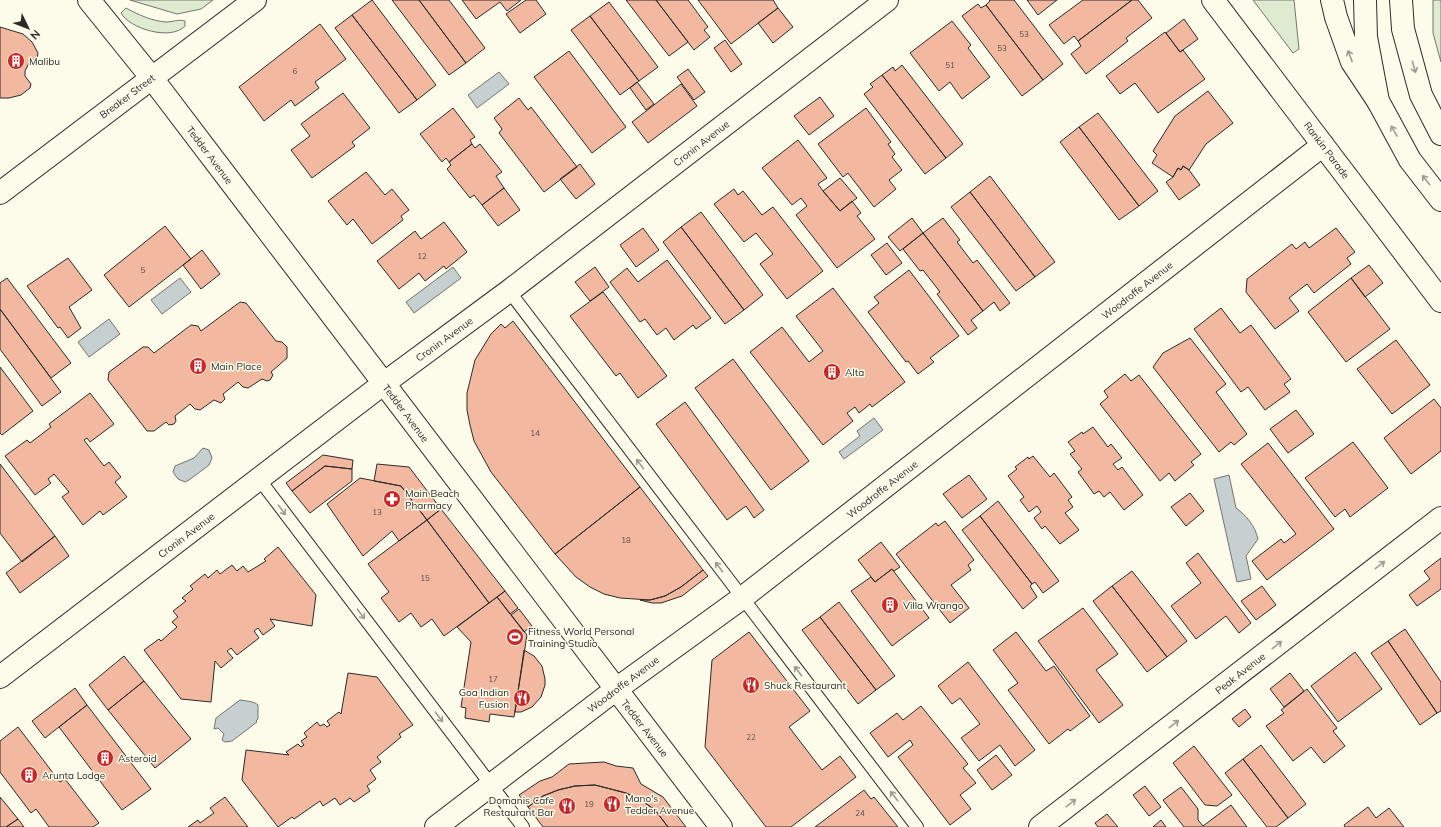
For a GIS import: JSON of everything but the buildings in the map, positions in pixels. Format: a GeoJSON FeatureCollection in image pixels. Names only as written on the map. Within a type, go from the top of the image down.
{"type":"FeatureCollection","features":[{"type":"Feature","properties":{"kind":"main road","name":"Tedder Avenue"},"geometry":{"type":"LineString","coordinates":[[89,0],[151,77],[615,690],[721,827]]}},
{"type":"Feature","properties":{"kind":"main road","name":"Breaker Street"},"geometry":{"type":"LineString","coordinates":[[0,193],[151,77],[255,0]]}},
{"type":"Feature","properties":{"kind":"main road","name":"Cronin Avenue"},"geometry":{"type":"LineString","coordinates":[[0,677],[383,384],[509,291],[887,0]]}},
{"type":"Feature","properties":{"kind":"main road","name":"Rankin Parade"},"geometry":{"type":"LineString","coordinates":[[1213,0],[1441,301]]}},
{"type":"Feature","properties":{"kind":"main road"},"geometry":{"type":"LineString","coordinates":[[1332,0],[1336,17],[1352,62],[1378,101],[1410,160],[1441,200]]}},
{"type":"Feature","properties":{"kind":"main road"},"geometry":{"type":"LineString","coordinates":[[1364,0],[1366,37],[1378,101]]}},
{"type":"Feature","properties":{"kind":"main road"},"geometry":{"type":"LineString","coordinates":[[1401,0],[1403,29],[1421,94],[1441,134]]}},
{"type":"Feature","properties":{"kind":"main road","name":"Woodroffe Avenue"},"geometry":{"type":"LineString","coordinates":[[436,827],[615,690],[742,598],[1323,145]]}},
{"type":"Feature","properties":{"kind":"main road","name":"Peak Avenue"},"geometry":{"type":"LineString","coordinates":[[1040,827],[1441,518]]}},
{"type":"Feature","properties":{"kind":"lane"},"geometry":{"type":"LineString","coordinates":[[509,291],[917,827]]}},
{"type":"Feature","properties":{"kind":"lane"},"geometry":{"type":"LineString","coordinates":[[259,479],[523,827]]}},
{"type":"Feature","properties":{"kind":"green space"},"geometry":{"type":"Polygon","coordinates":[[[130,0],[213,0],[201,9],[177,14],[130,0]]]}},
{"type":"Feature","properties":{"kind":"green space"},"geometry":{"type":"Polygon","coordinates":[[[1253,0],[1294,0],[1299,49],[1293,53],[1253,0]]]}},
{"type":"Feature","properties":{"kind":"green space"},"geometry":{"type":"Polygon","coordinates":[[[1433,0],[1441,0],[1441,62],[1433,33],[1433,0]]]}},
{"type":"Feature","properties":{"kind":"green space"},"geometry":{"type":"Polygon","coordinates":[[[126,8],[151,19],[166,22],[180,20],[185,21],[185,26],[170,33],[151,31],[133,24],[126,19],[121,13],[126,8]]]}},
{"type":"Feature","properties":{"kind":"shaded area"},"geometry":{"type":"Polygon","coordinates":[[[499,72],[509,84],[477,108],[468,95],[499,72]]]}},
{"type":"Feature","properties":{"kind":"shaded area"},"geometry":{"type":"Polygon","coordinates":[[[453,267],[461,278],[414,313],[406,302],[453,267]]]}},
{"type":"Feature","properties":{"kind":"shaded area"},"geometry":{"type":"Polygon","coordinates":[[[180,278],[191,292],[162,314],[151,300],[180,278]]]}},
{"type":"Feature","properties":{"kind":"shaded area"},"geometry":{"type":"Polygon","coordinates":[[[109,319],[120,334],[89,357],[78,342],[109,319]]]}},
{"type":"Feature","properties":{"kind":"shaded area"},"geometry":{"type":"Polygon","coordinates":[[[874,418],[883,430],[844,459],[839,452],[860,436],[857,431],[874,418]]]}},
{"type":"Feature","properties":{"kind":"shaded area"},"geometry":{"type":"Polygon","coordinates":[[[203,448],[209,450],[212,458],[209,465],[185,482],[178,479],[173,472],[175,466],[194,458],[203,448]]]}},
{"type":"Feature","properties":{"kind":"shaded area"},"geometry":{"type":"Polygon","coordinates":[[[1229,475],[1236,508],[1244,514],[1250,522],[1258,539],[1246,556],[1251,579],[1237,582],[1214,479],[1229,475]]]}},
{"type":"Feature","properties":{"kind":"shaded area"},"geometry":{"type":"Polygon","coordinates":[[[240,700],[252,702],[258,705],[257,722],[232,741],[225,742],[222,740],[224,734],[218,728],[214,729],[216,718],[240,700]]]}},
{"type":"Feature","properties":{"kind":"place","name":"Malibu"},"geometry":{"type":"Point","coordinates":[16,61]}},
{"type":"Feature","properties":{"kind":"place","name":"Main Place"},"geometry":{"type":"Point","coordinates":[198,366]}},
{"type":"Feature","properties":{"kind":"place","name":"Alta"},"geometry":{"type":"Point","coordinates":[832,372]}},
{"type":"Feature","properties":{"kind":"place","name":"Main Beach Pharmacy"},"geometry":{"type":"Point","coordinates":[392,499]}},
{"type":"Feature","properties":{"kind":"place","name":"Villa Wrango"},"geometry":{"type":"Point","coordinates":[890,605]}},
{"type":"Feature","properties":{"kind":"place","name":"Fitness World Personal Training Studio"},"geometry":{"type":"Point","coordinates":[515,637]}},
{"type":"Feature","properties":{"kind":"place","name":"Shuck Restaurant"},"geometry":{"type":"Point","coordinates":[751,685]}},
{"type":"Feature","properties":{"kind":"place","name":"Goa Indian Fusion"},"geometry":{"type":"Point","coordinates":[522,698]}},
{"type":"Feature","properties":{"kind":"place","name":"Asteroid"},"geometry":{"type":"Point","coordinates":[105,758]}},
{"type":"Feature","properties":{"kind":"place","name":"Arunta Lodge"},"geometry":{"type":"Point","coordinates":[29,775]}},
{"type":"Feature","properties":{"kind":"place","name":"Mano's Tedder Avenue"},"geometry":{"type":"Point","coordinates":[612,804]}},
{"type":"Feature","properties":{"kind":"place","name":"Domanis Cafe Restaurant Bar"},"geometry":{"type":"Point","coordinates":[567,806]}}]}
